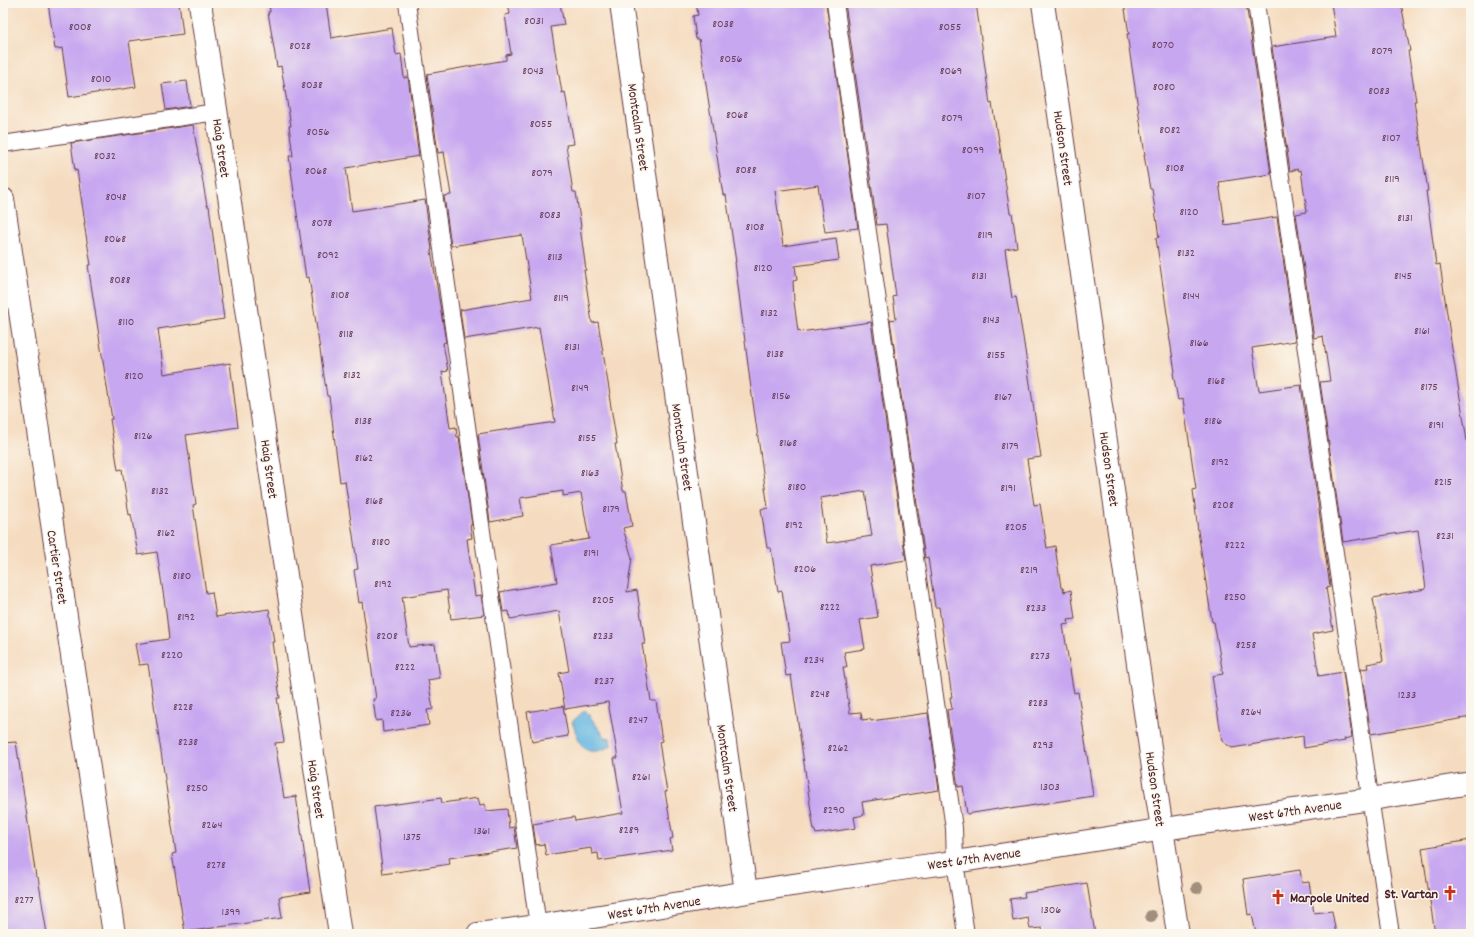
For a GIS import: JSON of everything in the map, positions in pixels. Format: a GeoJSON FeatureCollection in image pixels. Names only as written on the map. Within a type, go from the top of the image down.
{"type":"FeatureCollection","features":[{"type":"Feature","properties":{"kind":"street","name":"Haig Street"},"geometry":{"type":"LineString","coordinates":[[200,3],[340,934]]}},
{"type":"Feature","properties":{"kind":"street","name":"Montcalm Street"},"geometry":{"type":"LineString","coordinates":[[621,3],[746,892]]}},
{"type":"Feature","properties":{"kind":"street","name":"Hudson Street"},"geometry":{"type":"LineString","coordinates":[[1043,3],[1178,934]]}},
{"type":"Feature","properties":{"kind":"street","name":"Cartier Street"},"geometry":{"type":"LineString","coordinates":[[3,199],[114,934]]}},
{"type":"Feature","properties":{"kind":"street","name":"West 67th Avenue"},"geometry":{"type":"LineString","coordinates":[[478,934],[538,926],[746,892],[956,862],[1162,829],[1471,784]]}},
{"type":"Feature","properties":{"kind":"lane"},"geometry":{"type":"LineString","coordinates":[[407,3],[538,926]]}},
{"type":"Feature","properties":{"kind":"lane"},"geometry":{"type":"LineString","coordinates":[[834,3],[953,820],[956,862],[966,934]]}},
{"type":"Feature","properties":{"kind":"lane"},"geometry":{"type":"LineString","coordinates":[[1256,3],[1371,799],[1392,934]]}},
{"type":"Feature","properties":{"kind":"lane"},"geometry":{"type":"LineString","coordinates":[[3,144],[216,112]]}},
{"type":"Feature","properties":{"kind":"water"},"geometry":{"type":"Polygon","coordinates":[[[585,710],[605,737],[610,738],[611,746],[594,751],[588,751],[584,748],[572,722],[585,710]]]}},
{"type":"Feature","properties":{"kind":"building"},"geometry":{"type":"Polygon","coordinates":[[[48,3],[179,3],[183,34],[129,41],[136,87],[69,97],[62,48],[55,49],[48,3]]]}},
{"type":"Feature","properties":{"kind":"building"},"geometry":{"type":"Polygon","coordinates":[[[269,3],[326,3],[331,38],[392,28],[396,55],[401,54],[404,78],[408,77],[419,156],[346,168],[352,211],[425,200],[431,250],[446,342],[443,343],[448,371],[442,372],[450,428],[456,427],[457,437],[459,437],[472,525],[470,525],[472,538],[467,539],[475,596],[481,595],[484,615],[451,619],[447,590],[402,597],[409,647],[435,644],[440,678],[428,680],[433,709],[427,710],[429,725],[383,732],[382,720],[376,721],[373,699],[376,699],[362,602],[359,603],[354,570],[358,569],[345,481],[340,482],[329,396],[327,396],[309,277],[306,278],[289,156],[293,156],[289,126],[291,126],[281,66],[277,67],[268,12],[270,12],[269,3]]]}},
{"type":"Feature","properties":{"kind":"building"},"geometry":{"type":"Polygon","coordinates":[[[508,3],[560,3],[564,25],[551,27],[562,93],[565,92],[574,144],[566,145],[573,192],[576,192],[586,270],[584,270],[592,323],[598,322],[617,444],[615,444],[623,491],[626,491],[632,526],[623,528],[632,558],[627,592],[637,590],[645,644],[642,644],[651,701],[656,701],[662,741],[659,742],[667,792],[665,792],[673,838],[670,839],[672,850],[599,861],[598,853],[592,854],[591,848],[546,855],[544,844],[536,845],[533,824],[574,817],[575,821],[623,813],[614,758],[618,758],[608,702],[565,709],[559,673],[569,671],[559,611],[510,619],[509,611],[503,612],[500,592],[557,582],[551,545],[589,539],[581,493],[563,496],[563,491],[520,498],[523,516],[490,522],[478,434],[555,422],[539,327],[464,339],[460,310],[532,298],[522,235],[451,246],[444,196],[451,195],[444,152],[438,153],[427,74],[506,60],[506,55],[511,54],[505,15],[510,14],[508,3]]]}},
{"type":"Feature","properties":{"kind":"building"},"geometry":{"type":"Polygon","coordinates":[[[696,3],[826,3],[858,228],[825,232],[818,185],[775,191],[783,246],[836,238],[839,260],[795,266],[797,280],[793,281],[798,331],[800,330],[800,332],[871,322],[906,560],[870,566],[878,617],[860,620],[865,649],[844,652],[847,667],[843,667],[850,713],[861,712],[862,720],[870,719],[871,721],[928,713],[939,790],[862,802],[864,815],[854,817],[856,828],[816,834],[814,831],[791,675],[786,676],[781,642],[790,641],[782,591],[778,592],[771,548],[767,548],[761,509],[768,508],[726,195],[723,195],[699,39],[696,39],[693,16],[698,15],[696,3]],[[865,491],[820,498],[827,543],[872,536],[865,491]]]}},
{"type":"Feature","properties":{"kind":"building"},"geometry":{"type":"Polygon","coordinates":[[[845,3],[976,3],[990,104],[992,103],[997,128],[1010,213],[1012,213],[1017,247],[1005,249],[1012,298],[1016,297],[1041,457],[1027,459],[1034,505],[1040,504],[1047,548],[1055,546],[1061,588],[1063,588],[1064,592],[1071,590],[1075,619],[1068,620],[1069,624],[1063,625],[1074,693],[1078,692],[1093,796],[967,814],[963,786],[958,787],[947,710],[952,709],[950,697],[952,697],[939,607],[935,607],[928,557],[925,558],[890,320],[896,319],[893,297],[896,296],[886,224],[877,225],[845,3]]]}},
{"type":"Feature","properties":{"kind":"building"},"geometry":{"type":"Polygon","coordinates":[[[1124,3],[1246,3],[1271,174],[1219,182],[1225,225],[1277,217],[1295,341],[1252,348],[1259,391],[1301,385],[1330,587],[1326,588],[1333,630],[1312,634],[1319,676],[1343,672],[1352,737],[1344,739],[1345,741],[1304,748],[1303,736],[1232,748],[1222,741],[1212,676],[1223,674],[1214,622],[1212,622],[1198,531],[1193,490],[1196,489],[1183,399],[1178,400],[1173,373],[1175,372],[1156,238],[1159,237],[1152,189],[1150,189],[1144,155],[1124,3]]]}},
{"type":"Feature","properties":{"kind":"building"},"geometry":{"type":"Polygon","coordinates":[[[1331,3],[1401,3],[1410,51],[1408,51],[1416,101],[1414,101],[1428,191],[1426,191],[1436,265],[1440,264],[1471,465],[1471,717],[1371,734],[1361,669],[1368,668],[1367,664],[1383,661],[1373,598],[1426,589],[1418,530],[1343,542],[1320,382],[1330,381],[1323,336],[1314,338],[1296,214],[1307,212],[1301,170],[1299,171],[1298,169],[1290,171],[1272,47],[1336,37],[1331,3]]]}},
{"type":"Feature","properties":{"kind":"building"},"geometry":{"type":"Polygon","coordinates":[[[187,81],[190,106],[166,110],[162,84],[187,81]]]}},
{"type":"Feature","properties":{"kind":"building"},"geometry":{"type":"Polygon","coordinates":[[[193,125],[207,206],[209,206],[224,319],[158,329],[164,374],[230,363],[238,427],[186,435],[196,504],[193,505],[206,593],[212,592],[216,617],[269,609],[280,698],[277,698],[284,742],[275,743],[284,798],[296,796],[310,892],[279,897],[282,918],[185,932],[172,854],[176,853],[148,664],[139,665],[135,644],[169,639],[166,612],[157,552],[138,555],[131,514],[129,515],[122,469],[118,470],[110,419],[112,419],[88,265],[91,265],[85,223],[77,170],[75,171],[71,143],[193,125]]]}},
{"type":"Feature","properties":{"kind":"building"},"geometry":{"type":"Polygon","coordinates":[[[563,706],[568,736],[532,742],[527,712],[563,706]]]}},
{"type":"Feature","properties":{"kind":"building"},"geometry":{"type":"Polygon","coordinates":[[[16,742],[36,877],[38,877],[47,934],[3,934],[3,743],[16,742]]]}},
{"type":"Feature","properties":{"kind":"building"},"geometry":{"type":"Polygon","coordinates":[[[441,798],[442,803],[478,798],[480,805],[485,804],[486,811],[507,809],[509,828],[514,827],[517,848],[449,858],[450,864],[383,874],[374,807],[441,798]]]}},
{"type":"Feature","properties":{"kind":"building","name":"St. Vartan"},"geometry":{"type":"Polygon","coordinates":[[[1471,840],[1471,934],[1435,934],[1422,848],[1471,840]]]}},
{"type":"Feature","properties":{"kind":"building","name":"Marpole United"},"geometry":{"type":"Polygon","coordinates":[[[1300,870],[1302,883],[1309,882],[1314,913],[1332,911],[1336,934],[1256,934],[1252,914],[1248,915],[1243,879],[1300,870]]]}},
{"type":"Feature","properties":{"kind":"building"},"geometry":{"type":"Polygon","coordinates":[[[1087,883],[1095,934],[1043,934],[1042,928],[1030,929],[1028,918],[1013,921],[1010,899],[1025,897],[1024,893],[1087,883]]]}},
{"type":"Feature","properties":{"kind":"place","name":"St. Vartan"},"geometry":{"type":"Point","coordinates":[1450,893]}},
{"type":"Feature","properties":{"kind":"place","name":"Marpole United"},"geometry":{"type":"Point","coordinates":[1278,897]}}]}
